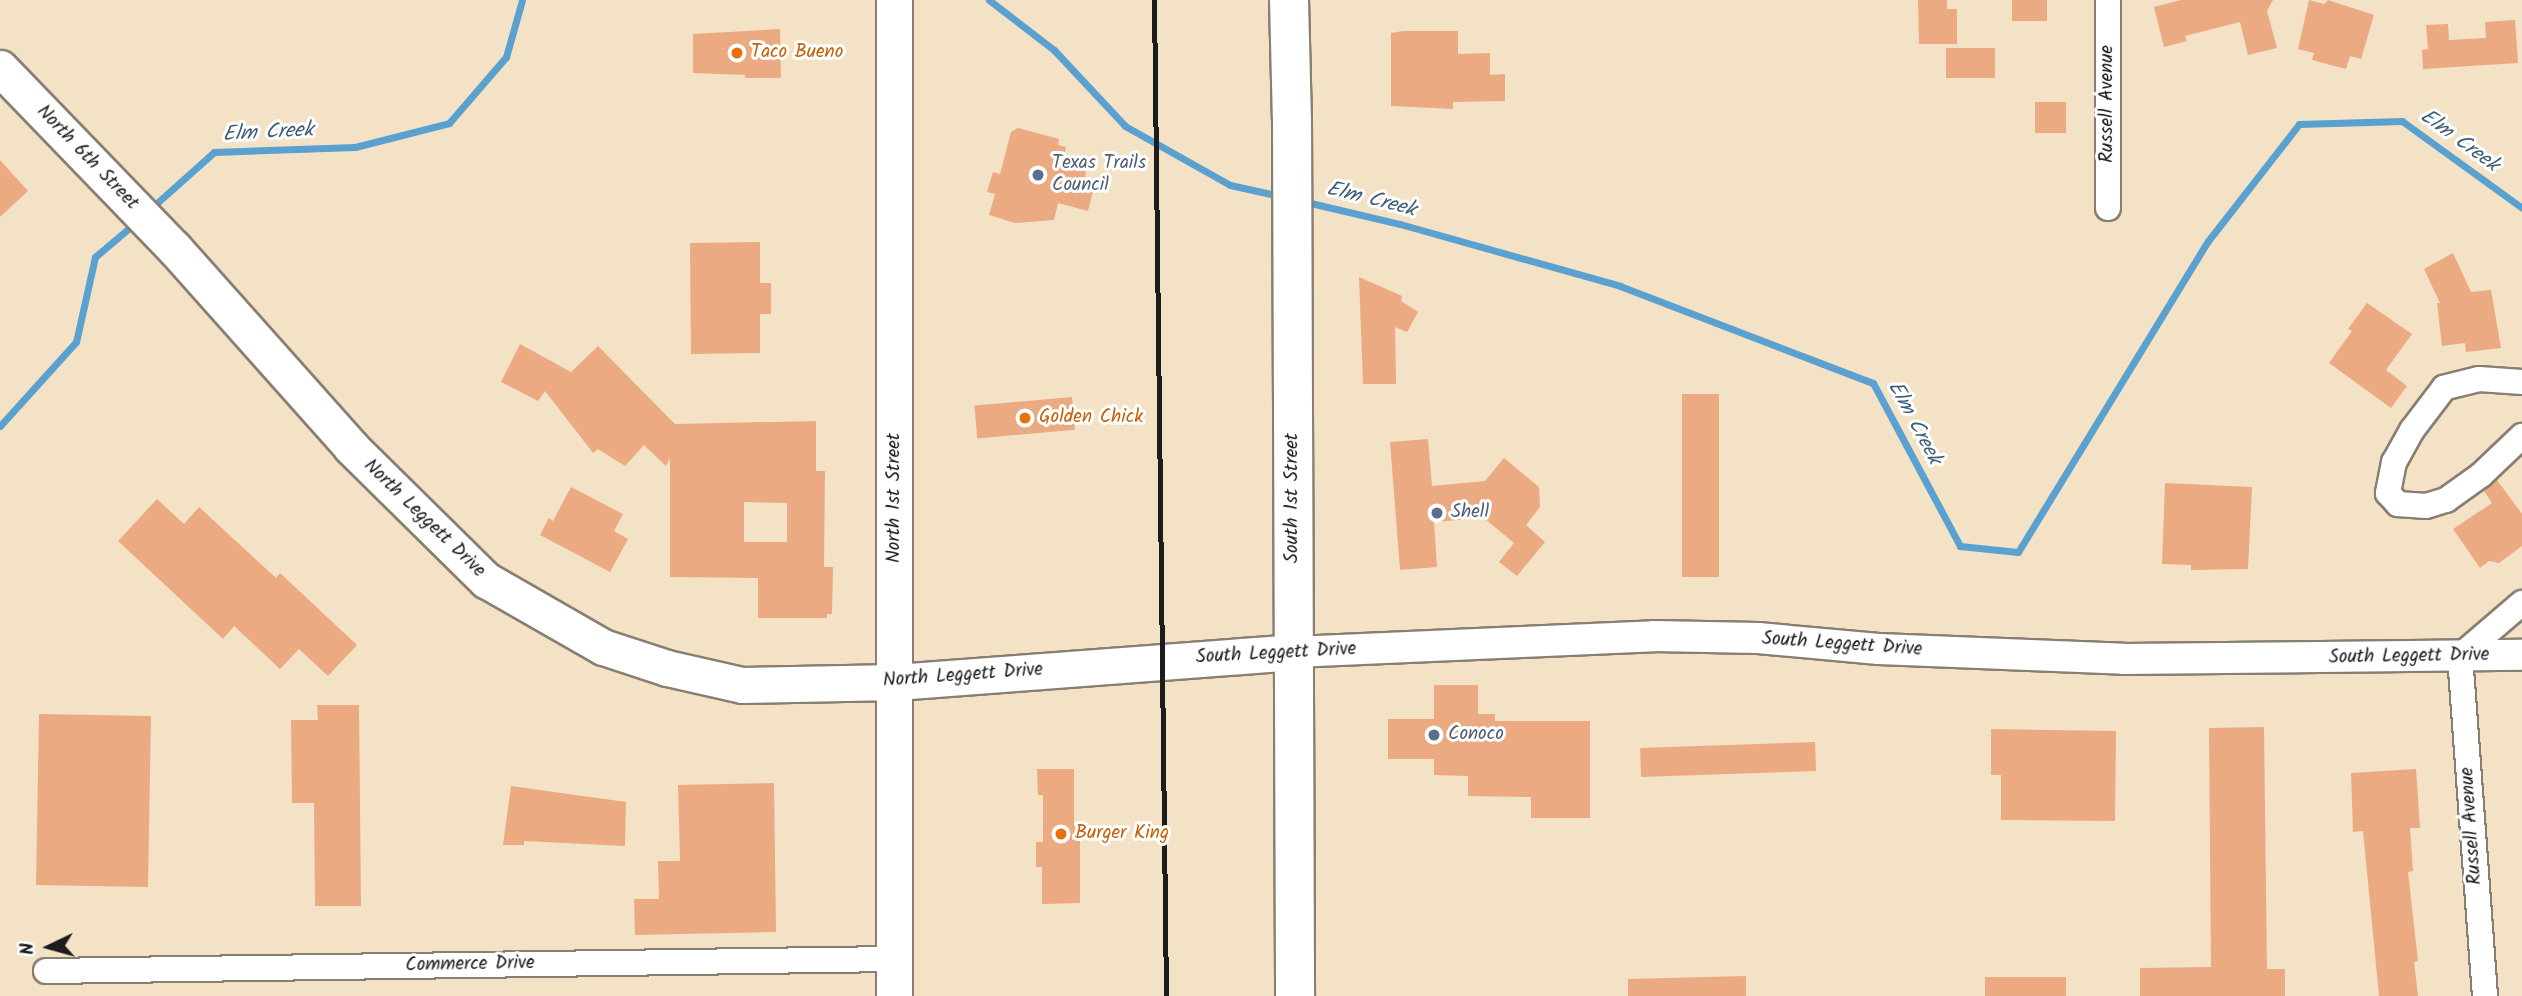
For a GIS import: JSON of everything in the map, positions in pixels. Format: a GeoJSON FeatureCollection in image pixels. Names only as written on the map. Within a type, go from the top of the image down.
{"type":"FeatureCollection","features":[{"type":"Feature","properties":{"kind":"main road","name":"South 1st Street"},"geometry":{"type":"LineString","coordinates":[[1289,0],[1292,134],[1295,996]]}},
{"type":"Feature","properties":{"kind":"main road","name":"North 1st Street"},"geometry":{"type":"LineString","coordinates":[[894,4],[894,996]]}},
{"type":"Feature","properties":{"kind":"main road","name":"North 6th Street"},"geometry":{"type":"LineString","coordinates":[[0,68],[174,248]]}},
{"type":"Feature","properties":{"kind":"main road","name":"North Leggett Drive"},"geometry":{"type":"LineString","coordinates":[[174,248],[351,447],[486,580],[603,647],[667,668],[742,685],[896,682],[1163,661]]}},
{"type":"Feature","properties":{"kind":"main road","name":"South Leggett Drive"},"geometry":{"type":"LineString","coordinates":[[1163,661],[1294,652]]}},
{"type":"Feature","properties":{"kind":"street","name":"Russell Avenue"},"geometry":{"type":"LineString","coordinates":[[2108,0],[2108,208]]}},
{"type":"Feature","properties":{"kind":"street"},"geometry":{"type":"LineString","coordinates":[[2522,382],[2479,379],[2444,388],[2412,430],[2394,462],[2388,493],[2398,504],[2426,506],[2445,500],[2481,475],[2522,436]]}},
{"type":"Feature","properties":{"kind":"street"},"geometry":{"type":"LineString","coordinates":[[2460,656],[2522,603]]}},
{"type":"Feature","properties":{"kind":"street","name":"South Leggett Drive"},"geometry":{"type":"LineString","coordinates":[[1294,652],[1654,636],[1758,638],[1879,649],[2124,659],[2522,654]]}},
{"type":"Feature","properties":{"kind":"street","name":"Russell Avenue"},"geometry":{"type":"LineString","coordinates":[[2460,656],[2485,996]]}},
{"type":"Feature","properties":{"kind":"street","name":"Commerce Drive"},"geometry":{"type":"LineString","coordinates":[[46,971],[894,958]]}},
{"type":"Feature","properties":{"kind":"building"},"geometry":{"type":"Polygon","coordinates":[[[1918,0],[1947,0],[1947,9],[1957,9],[1957,44],[1919,44],[1918,0]]]}},
{"type":"Feature","properties":{"kind":"building"},"geometry":{"type":"Polygon","coordinates":[[[2012,0],[2047,0],[2047,21],[2012,21],[2012,0]]]}},
{"type":"Feature","properties":{"kind":"building"},"geometry":{"type":"Polygon","coordinates":[[[2181,0],[2273,0],[2267,11],[2277,48],[2248,55],[2240,22],[2185,36],[2187,41],[2164,47],[2154,7],[2181,0]]]}},
{"type":"Feature","properties":{"kind":"building"},"geometry":{"type":"Polygon","coordinates":[[[2309,0],[2324,4],[2328,0],[2374,15],[2361,59],[2350,56],[2346,69],[2312,60],[2314,53],[2298,49],[2309,0]]]}},
{"type":"Feature","properties":{"kind":"building"},"geometry":{"type":"Polygon","coordinates":[[[2515,20],[2518,63],[2423,69],[2422,50],[2428,49],[2426,25],[2448,24],[2449,40],[2486,38],[2485,22],[2515,20]]]}},
{"type":"Feature","properties":{"kind":"building","name":"Taco Bueno"},"geometry":{"type":"Polygon","coordinates":[[[780,29],[781,78],[693,73],[693,34],[780,29]]]}},
{"type":"Feature","properties":{"kind":"building"},"geometry":{"type":"Polygon","coordinates":[[[1458,31],[1458,54],[1490,53],[1490,75],[1505,74],[1505,101],[1453,102],[1453,109],[1391,106],[1391,33],[1458,31]]]}},
{"type":"Feature","properties":{"kind":"building"},"geometry":{"type":"Polygon","coordinates":[[[1946,48],[1995,48],[1995,78],[1946,78],[1946,48]]]}},
{"type":"Feature","properties":{"kind":"building"},"geometry":{"type":"Polygon","coordinates":[[[2035,102],[2066,102],[2066,133],[2035,133],[2035,102]]]}},
{"type":"Feature","properties":{"kind":"building","name":"Texas Trails Council"},"geometry":{"type":"Polygon","coordinates":[[[1018,128],[1059,139],[1058,145],[1066,147],[1063,160],[1086,166],[1085,184],[1094,187],[1088,211],[1058,203],[1054,220],[1015,223],[989,215],[995,194],[987,192],[993,172],[1000,174],[1011,132],[1018,128]]]}},
{"type":"Feature","properties":{"kind":"building"},"geometry":{"type":"Polygon","coordinates":[[[0,160],[28,191],[0,217],[0,160]]]}},
{"type":"Feature","properties":{"kind":"building"},"geometry":{"type":"Polygon","coordinates":[[[760,242],[760,283],[771,283],[771,314],[760,314],[760,353],[691,354],[690,243],[760,242]]]}},
{"type":"Feature","properties":{"kind":"building"},"geometry":{"type":"Polygon","coordinates":[[[2453,253],[2471,292],[2491,290],[2501,348],[2466,352],[2465,343],[2442,346],[2437,303],[2440,303],[2424,269],[2453,253]]]}},
{"type":"Feature","properties":{"kind":"building"},"geometry":{"type":"Polygon","coordinates":[[[1359,277],[1402,296],[1401,301],[1418,312],[1407,332],[1395,327],[1396,384],[1363,384],[1359,277]]]}},
{"type":"Feature","properties":{"kind":"building"},"geometry":{"type":"Polygon","coordinates":[[[2367,303],[2412,334],[2386,370],[2407,386],[2391,408],[2329,363],[2352,331],[2348,329],[2367,303]]]}},
{"type":"Feature","properties":{"kind":"building"},"geometry":{"type":"Polygon","coordinates":[[[520,344],[571,372],[598,346],[675,424],[816,421],[816,471],[825,471],[824,567],[833,567],[832,614],[827,614],[827,618],[758,618],[758,578],[670,577],[670,458],[666,466],[644,445],[625,466],[598,449],[593,453],[545,391],[538,401],[501,382],[520,344]],[[744,502],[744,542],[787,542],[787,503],[744,502]]]}},
{"type":"Feature","properties":{"kind":"building"},"geometry":{"type":"Polygon","coordinates":[[[1682,394],[1719,394],[1719,577],[1682,577],[1682,394]]]}},
{"type":"Feature","properties":{"kind":"building","name":"Golden Chick"},"geometry":{"type":"Polygon","coordinates":[[[1072,397],[1075,430],[977,438],[974,406],[1072,397]]]}},
{"type":"Feature","properties":{"kind":"building"},"geometry":{"type":"Polygon","coordinates":[[[1428,439],[1432,486],[1485,481],[1504,458],[1539,487],[1540,507],[1526,525],[1545,542],[1517,576],[1499,562],[1514,543],[1484,518],[1434,522],[1437,567],[1400,570],[1390,442],[1428,439]]]}},
{"type":"Feature","properties":{"kind":"building"},"geometry":{"type":"Polygon","coordinates":[[[2497,480],[2522,514],[2522,546],[2499,563],[2489,561],[2480,568],[2453,529],[2492,503],[2484,491],[2497,480]]]}},
{"type":"Feature","properties":{"kind":"building"},"geometry":{"type":"Polygon","coordinates":[[[2165,483],[2252,487],[2248,569],[2191,570],[2191,565],[2162,564],[2165,483]]]}},
{"type":"Feature","properties":{"kind":"building"},"geometry":{"type":"Polygon","coordinates":[[[571,487],[623,514],[614,531],[628,539],[610,572],[540,535],[549,518],[553,521],[571,487]]]}},
{"type":"Feature","properties":{"kind":"building"},"geometry":{"type":"Polygon","coordinates":[[[157,499],[184,524],[199,507],[276,578],[280,573],[357,645],[328,676],[299,649],[280,669],[234,626],[223,639],[118,541],[157,499]]]}},
{"type":"Feature","properties":{"kind":"building"},"geometry":{"type":"Polygon","coordinates":[[[1434,685],[1478,685],[1478,714],[1495,714],[1495,721],[1590,721],[1590,818],[1531,818],[1531,797],[1468,796],[1468,776],[1434,775],[1434,759],[1388,759],[1388,719],[1434,719],[1434,685]]]}},
{"type":"Feature","properties":{"kind":"building"},"geometry":{"type":"Polygon","coordinates":[[[317,705],[359,705],[361,906],[315,906],[314,803],[292,803],[291,720],[318,720],[317,705]]]}},
{"type":"Feature","properties":{"kind":"building"},"geometry":{"type":"Polygon","coordinates":[[[39,714],[151,716],[148,887],[36,885],[39,714]]]}},
{"type":"Feature","properties":{"kind":"building"},"geometry":{"type":"Polygon","coordinates":[[[2264,727],[2267,969],[2285,969],[2285,996],[2140,996],[2140,968],[2211,967],[2209,728],[2264,727]]]}},
{"type":"Feature","properties":{"kind":"building"},"geometry":{"type":"Polygon","coordinates":[[[1991,729],[2116,731],[2115,821],[2001,820],[2001,775],[1991,775],[1991,729]]]}},
{"type":"Feature","properties":{"kind":"building"},"geometry":{"type":"Polygon","coordinates":[[[1815,742],[1816,771],[1641,777],[1640,748],[1815,742]]]}},
{"type":"Feature","properties":{"kind":"building","name":"Burger King"},"geometry":{"type":"Polygon","coordinates":[[[1037,769],[1074,769],[1074,826],[1080,826],[1080,903],[1042,904],[1042,867],[1036,867],[1036,842],[1043,842],[1043,795],[1038,795],[1037,769]]]}},
{"type":"Feature","properties":{"kind":"building"},"geometry":{"type":"Polygon","coordinates":[[[2416,769],[2420,828],[2410,828],[2413,871],[2408,872],[2418,961],[2414,962],[2418,996],[2379,996],[2363,831],[2353,832],[2351,773],[2416,769]]]}},
{"type":"Feature","properties":{"kind":"building"},"geometry":{"type":"Polygon","coordinates":[[[774,783],[776,932],[635,935],[634,899],[659,899],[658,861],[680,861],[678,785],[774,783]]]}},
{"type":"Feature","properties":{"kind":"building"},"geometry":{"type":"Polygon","coordinates":[[[511,786],[626,802],[625,846],[524,841],[524,845],[503,845],[511,786]]]}},
{"type":"Feature","properties":{"kind":"building"},"geometry":{"type":"Polygon","coordinates":[[[1746,976],[1746,996],[1628,996],[1628,979],[1746,976]]]}},
{"type":"Feature","properties":{"kind":"building"},"geometry":{"type":"Polygon","coordinates":[[[1985,977],[2066,977],[2066,996],[1985,996],[1985,977]]]}},
{"type":"Feature","properties":{"kind":"waterway","name":"Elm Creek"},"geometry":{"type":"LineString","coordinates":[[149,210],[214,152],[355,147],[449,123],[506,57],[522,0]]}},
{"type":"Feature","properties":{"kind":"waterway","name":"Elm Creek"},"geometry":{"type":"LineString","coordinates":[[989,0],[1054,50],[1125,126],[1230,185],[1280,196]]}},
{"type":"Feature","properties":{"kind":"waterway","name":"Elm Creek"},"geometry":{"type":"LineString","coordinates":[[1302,201],[1400,224],[1620,286],[1873,383],[1960,546],[2018,552],[2208,241],[2299,124],[2402,121],[2522,208]]}},
{"type":"Feature","properties":{"kind":"waterway","name":"Elm Creek"},"geometry":{"type":"LineString","coordinates":[[0,426],[76,342],[95,257],[135,223]]}},
{"type":"Feature","properties":{"kind":"railway"},"geometry":{"type":"LineString","coordinates":[[1154,0],[1166,996]]}},
{"type":"Feature","properties":{"kind":"place","name":"Taco Bueno"},"geometry":{"type":"Point","coordinates":[737,53]}},
{"type":"Feature","properties":{"kind":"place","name":"Texas Trails Council"},"geometry":{"type":"Point","coordinates":[1038,175]}},
{"type":"Feature","properties":{"kind":"place","name":"Golden Chick"},"geometry":{"type":"Point","coordinates":[1025,418]}},
{"type":"Feature","properties":{"kind":"place","name":"Shell"},"geometry":{"type":"Point","coordinates":[1437,513]}},
{"type":"Feature","properties":{"kind":"place","name":"Conoco"},"geometry":{"type":"Point","coordinates":[1434,735]}},
{"type":"Feature","properties":{"kind":"place","name":"Burger King"},"geometry":{"type":"Point","coordinates":[1061,834]}}]}
